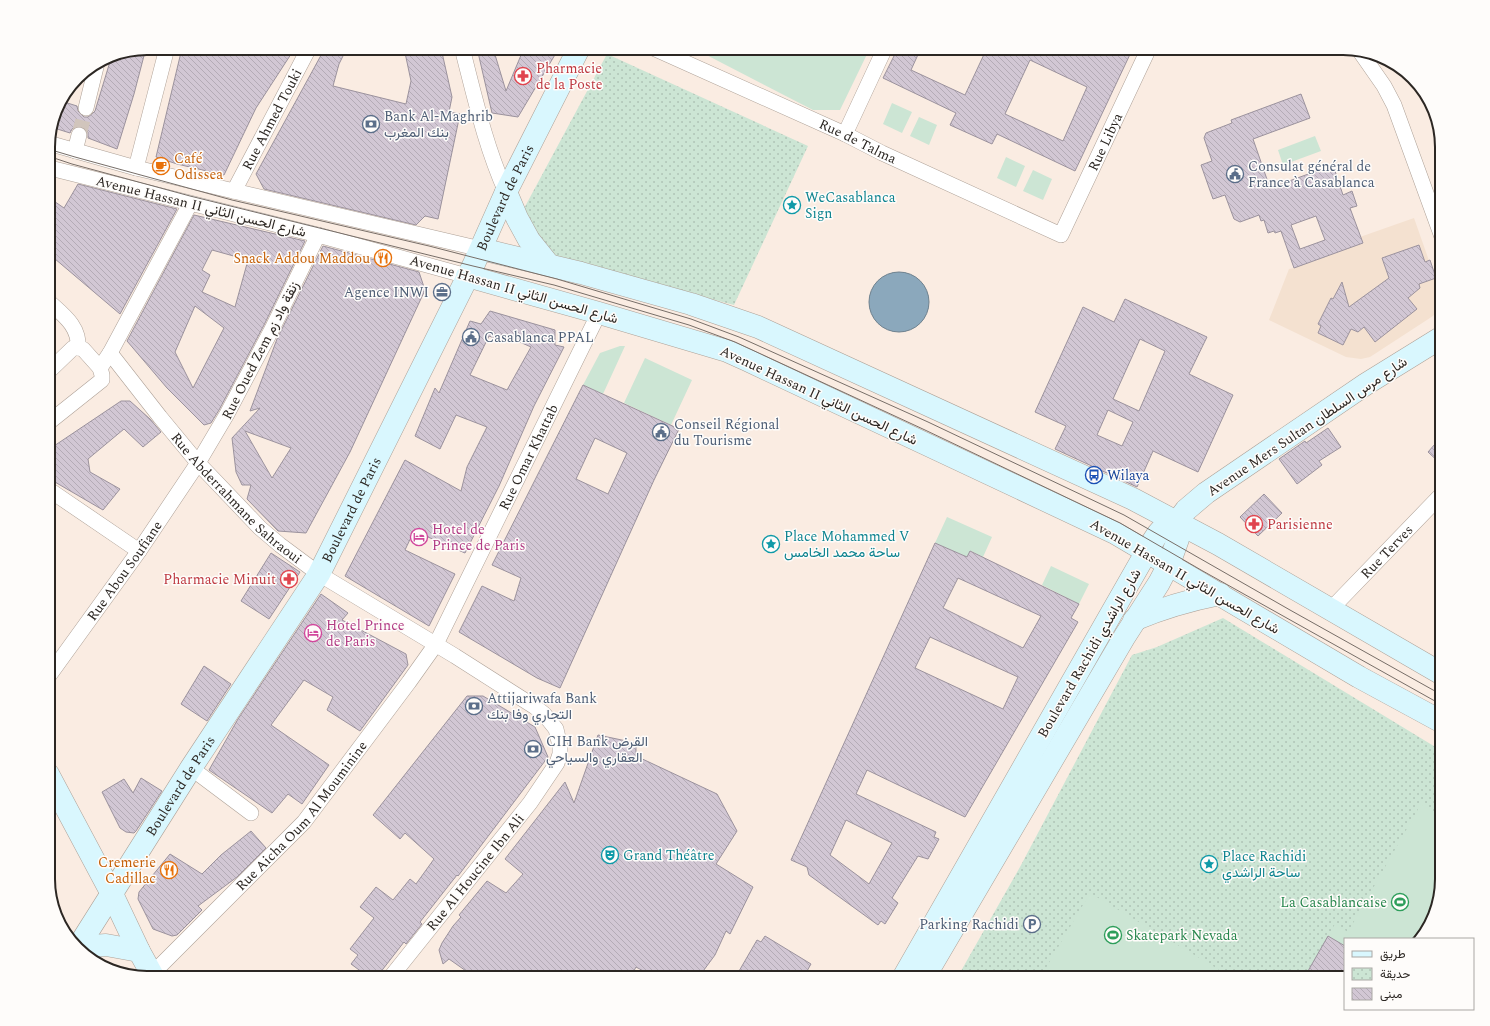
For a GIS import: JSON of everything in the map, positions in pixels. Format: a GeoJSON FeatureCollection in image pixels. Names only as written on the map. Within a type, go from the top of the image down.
{"type":"FeatureCollection","features":[{"type":"Feature","properties":{"kind":"main road","name":"Boulevard de Paris"},"geometry":{"type":"LineString","coordinates":[[81,943],[191,768],[318,574],[468,276],[506,192],[575,55]]}},
{"type":"Feature","properties":{"kind":"main road"},"geometry":{"type":"LineString","coordinates":[[506,192],[517,218],[529,240],[549,265]]}},
{"type":"Feature","properties":{"kind":"main road","name":"Avenue Hassan II شارع الحسن الثاني"},"geometry":{"type":"LineString","coordinates":[[481,249],[549,265],[691,304],[758,327],[1133,499],[1177,522],[1435,670]]}},
{"type":"Feature","properties":{"kind":"main road","name":"Avenue Hassan II شارع الحسن الثاني"},"geometry":{"type":"LineString","coordinates":[[468,276],[727,351],[747,360],[1108,530],[1220,594],[1359,677],[1435,718]]}},
{"type":"Feature","properties":{"kind":"main road","name":"Avenue Mers Sultan شارع مرس السلطان"},"geometry":{"type":"LineString","coordinates":[[1177,522],[1186,510],[1206,493],[1366,384],[1435,341]]}},
{"type":"Feature","properties":{"kind":"main road","name":"Boulevard Rachidi شارع الراشدي"},"geometry":{"type":"LineString","coordinates":[[907,971],[1146,551],[1160,529],[1171,523],[1177,522],[1178,539],[1159,583],[1134,620],[928,971]]}},
{"type":"Feature","properties":{"kind":"main road"},"geometry":{"type":"LineString","coordinates":[[1134,620],[1173,605],[1220,594]]}},
{"type":"Feature","properties":{"kind":"main road"},"geometry":{"type":"LineString","coordinates":[[55,787],[112,894],[150,971]]}},
{"type":"Feature","properties":{"kind":"main road"},"geometry":{"type":"LineString","coordinates":[[85,947],[106,946],[139,951]]}},
{"type":"Feature","properties":{"kind":"street"},"geometry":{"type":"LineString","coordinates":[[136,168],[165,55]]}},
{"type":"Feature","properties":{"kind":"street","name":"Rue Ahmed Touki"},"geometry":{"type":"LineString","coordinates":[[234,191],[304,55]]}},
{"type":"Feature","properties":{"kind":"street"},"geometry":{"type":"LineString","coordinates":[[464,55],[484,136],[506,192]]}},
{"type":"Feature","properties":{"kind":"street","name":"Rue de Talma"},"geometry":{"type":"LineString","coordinates":[[669,55],[845,134],[882,153],[1061,235]]}},
{"type":"Feature","properties":{"kind":"street"},"geometry":{"type":"LineString","coordinates":[[845,134],[882,55]]}},
{"type":"Feature","properties":{"kind":"street","name":"Rue Libya"},"geometry":{"type":"LineString","coordinates":[[1061,235],[1146,55]]}},
{"type":"Feature","properties":{"kind":"street"},"geometry":{"type":"LineString","coordinates":[[1364,58],[1384,86],[1394,105],[1435,218]]}},
{"type":"Feature","properties":{"kind":"street"},"geometry":{"type":"LineString","coordinates":[[86,108],[95,71]]}},
{"type":"Feature","properties":{"kind":"street"},"geometry":{"type":"LineString","coordinates":[[75,151],[79,135]]}},
{"type":"Feature","properties":{"kind":"street","name":"Avenue Hassan II شارع الحسن الثاني"},"geometry":{"type":"LineString","coordinates":[[55,145],[136,168],[481,249]]}},
{"type":"Feature","properties":{"kind":"street","name":"Avenue Hassan II شارع الحسن الثاني"},"geometry":{"type":"LineString","coordinates":[[55,169],[318,235],[468,276]]}},
{"type":"Feature","properties":{"kind":"street"},"geometry":{"type":"LineString","coordinates":[[100,368],[110,353],[190,204]]}},
{"type":"Feature","properties":{"kind":"street","name":"Rue Oued Zem زنقة واد زم"},"geometry":{"type":"LineString","coordinates":[[198,463],[272,329],[318,235]]}},
{"type":"Feature","properties":{"kind":"street"},"geometry":{"type":"LineString","coordinates":[[55,309],[74,328],[78,336],[78,348]]}},
{"type":"Feature","properties":{"kind":"street","name":"Rue Omar Khattab"},"geometry":{"type":"LineString","coordinates":[[436,644],[599,313]]}},
{"type":"Feature","properties":{"kind":"street"},"geometry":{"type":"LineString","coordinates":[[55,365],[73,348],[78,348],[83,350],[100,368],[102,375],[102,380],[55,417]]}},
{"type":"Feature","properties":{"kind":"street","name":"Rue Abderrahmane Sahraoui"},"geometry":{"type":"LineString","coordinates":[[110,353],[198,463],[260,528],[318,574],[436,644],[544,714],[556,729],[558,736],[560,754],[557,764]]}},
{"type":"Feature","properties":{"kind":"street","name":"Rue Abou Soufiane"},"geometry":{"type":"LineString","coordinates":[[55,667],[139,551],[198,463]]}},
{"type":"Feature","properties":{"kind":"street"},"geometry":{"type":"LineString","coordinates":[[55,494],[139,551]]}},
{"type":"Feature","properties":{"kind":"street","name":"Rue Terves"},"geometry":{"type":"LineString","coordinates":[[1330,609],[1435,501]]}},
{"type":"Feature","properties":{"kind":"street","name":"Rue Aicha Oum Al Mouminine"},"geometry":{"type":"LineString","coordinates":[[158,971],[304,822],[436,644]]}},
{"type":"Feature","properties":{"kind":"street","name":"Rue Al Houcine Ibn Ali"},"geometry":{"type":"LineString","coordinates":[[396,971],[530,803],[557,764]]}},
{"type":"Feature","properties":{"kind":"street"},"geometry":{"type":"LineString","coordinates":[[191,768],[250,813]]}},
{"type":"Feature","properties":{"kind":"shaded area"},"geometry":{"type":"Polygon","coordinates":[[[1414,218],[1435,278],[1435,314],[1433,316],[1370,357],[1361,359],[1346,357],[1269,320],[1289,269],[1362,243],[1360,237],[1414,218]]]}},
{"type":"Feature","properties":{"kind":"green space"},"geometry":{"type":"Polygon","coordinates":[[[606,55],[808,146],[734,305],[549,256],[521,214],[606,55]]]}},
{"type":"Feature","properties":{"kind":"green space"},"geometry":{"type":"Polygon","coordinates":[[[707,55],[867,55],[840,110],[813,110],[707,55]]]}},
{"type":"Feature","properties":{"kind":"green space"},"geometry":{"type":"Polygon","coordinates":[[[892,103],[912,112],[902,133],[883,124],[892,103]]]}},
{"type":"Feature","properties":{"kind":"green space"},"geometry":{"type":"Polygon","coordinates":[[[919,117],[937,125],[929,145],[910,136],[919,117]]]}},
{"type":"Feature","properties":{"kind":"green space"},"geometry":{"type":"Polygon","coordinates":[[[1315,136],[1321,151],[1283,165],[1278,150],[1315,136]]]}},
{"type":"Feature","properties":{"kind":"green space"},"geometry":{"type":"Polygon","coordinates":[[[1006,157],[1025,166],[1016,187],[997,178],[1006,157]]]}},
{"type":"Feature","properties":{"kind":"green space"},"geometry":{"type":"Polygon","coordinates":[[[1033,170],[1052,179],[1043,200],[1023,191],[1033,170]]]}},
{"type":"Feature","properties":{"kind":"green space"},"geometry":{"type":"Polygon","coordinates":[[[620,346],[625,346],[603,394],[583,385],[600,353],[620,346]]]}},
{"type":"Feature","properties":{"kind":"green space"},"geometry":{"type":"Polygon","coordinates":[[[645,358],[692,380],[671,425],[624,403],[645,358]]]}},
{"type":"Feature","properties":{"kind":"green space"},"geometry":{"type":"Polygon","coordinates":[[[947,517],[992,537],[983,557],[971,551],[967,557],[935,543],[947,517]]]}},
{"type":"Feature","properties":{"kind":"green space"},"geometry":{"type":"Polygon","coordinates":[[[1051,566],[1089,584],[1079,604],[1042,585],[1051,566]]]}},
{"type":"Feature","properties":{"kind":"green space"},"geometry":{"type":"Polygon","coordinates":[[[1223,618],[1435,747],[1435,885],[1426,920],[1414,938],[1344,938],[1343,971],[961,971],[1020,867],[1132,655],[1157,647],[1223,618]]]}},
{"type":"Feature","properties":{"kind":"green space","name":"La Casablancaise"},"geometry":{"type":"Polygon","coordinates":[[[1421,804],[1435,813],[1435,885],[1430,909],[1420,930],[1414,938],[1344,938],[1344,971],[1308,971],[1335,924],[1348,932],[1421,804]]]}},
{"type":"Feature","properties":{"kind":"green space","name":"Skatepark Nevada"},"geometry":{"type":"Polygon","coordinates":[[[1090,893],[1221,971],[1044,971],[1090,893]]]}},
{"type":"Feature","properties":{"kind":"water"},"geometry":{"type":"Polygon","coordinates":[[[893,272],[905,272],[916,277],[924,285],[929,296],[927,314],[916,327],[905,332],[893,332],[882,327],[874,319],[869,308],[869,296],[874,285],[882,277],[893,272]]]}},
{"type":"Feature","properties":{"kind":"building"},"geometry":{"type":"Polygon","coordinates":[[[144,55],[117,149],[88,138],[88,132],[82,126],[76,126],[70,133],[57,129],[66,103],[77,106],[78,111],[84,117],[88,117],[95,111],[110,63],[123,58],[144,55]]]}},
{"type":"Feature","properties":{"kind":"building"},"geometry":{"type":"Polygon","coordinates":[[[180,55],[290,55],[256,108],[224,175],[177,164],[156,157],[180,55]]]}},
{"type":"Feature","properties":{"kind":"building"},"geometry":{"type":"Polygon","coordinates":[[[321,55],[344,55],[339,64],[333,86],[406,104],[411,81],[405,55],[443,55],[452,97],[449,112],[460,114],[438,219],[425,216],[416,225],[264,189],[256,174],[321,55]]]}},
{"type":"Feature","properties":{"kind":"building"},"geometry":{"type":"Polygon","coordinates":[[[479,55],[495,55],[506,91],[521,55],[555,55],[518,117],[492,113],[479,55]]]}},
{"type":"Feature","properties":{"kind":"building"},"geometry":{"type":"Polygon","coordinates":[[[894,55],[918,55],[911,70],[965,95],[984,55],[1130,55],[1075,171],[997,134],[992,144],[950,125],[956,113],[883,78],[894,55]],[[1030,60],[1005,114],[1063,141],[1087,87],[1030,60]]]}},
{"type":"Feature","properties":{"kind":"building"},"geometry":{"type":"Polygon","coordinates":[[[1301,94],[1310,118],[1253,139],[1270,188],[1333,165],[1343,195],[1352,191],[1357,206],[1350,208],[1363,243],[1294,268],[1281,231],[1268,233],[1264,220],[1261,221],[1259,215],[1240,222],[1234,219],[1225,195],[1213,199],[1201,165],[1212,161],[1204,138],[1206,133],[1232,123],[1231,120],[1301,94]],[[1316,216],[1291,225],[1300,249],[1325,240],[1316,216]]]}},
{"type":"Feature","properties":{"kind":"building"},"geometry":{"type":"Polygon","coordinates":[[[78,184],[177,209],[120,314],[55,259],[55,202],[64,208],[78,184]]]}},
{"type":"Feature","properties":{"kind":"building"},"geometry":{"type":"Polygon","coordinates":[[[194,215],[305,241],[264,325],[211,423],[204,425],[167,388],[127,341],[194,215]],[[212,250],[202,270],[210,275],[202,292],[235,307],[248,260],[212,250]],[[195,306],[175,352],[193,388],[224,328],[195,306]]]}},
{"type":"Feature","properties":{"kind":"building"},"geometry":{"type":"Polygon","coordinates":[[[1419,245],[1425,262],[1430,260],[1435,278],[1419,284],[1420,288],[1408,298],[1417,309],[1375,342],[1364,327],[1358,332],[1351,329],[1343,345],[1318,333],[1321,326],[1318,324],[1331,298],[1333,299],[1342,282],[1349,307],[1389,278],[1382,258],[1419,245]]]}},
{"type":"Feature","properties":{"kind":"building"},"geometry":{"type":"Polygon","coordinates":[[[323,246],[419,272],[425,290],[350,452],[306,533],[278,531],[247,499],[251,485],[242,485],[236,472],[232,438],[260,408],[250,411],[277,339],[323,246]],[[245,431],[272,478],[291,448],[245,431]]]}},
{"type":"Feature","properties":{"kind":"building"},"geometry":{"type":"Polygon","coordinates":[[[1125,299],[1207,337],[1189,374],[1233,395],[1198,472],[1153,451],[1137,487],[1055,449],[1066,426],[1035,412],[1083,307],[1114,322],[1125,299]],[[1140,339],[1113,399],[1139,411],[1165,351],[1140,339]],[[1108,410],[1097,435],[1122,446],[1133,422],[1108,410]]]}},
{"type":"Feature","properties":{"kind":"building"},"geometry":{"type":"Polygon","coordinates":[[[490,311],[555,330],[555,345],[564,347],[534,406],[499,486],[465,553],[414,531],[405,550],[455,574],[429,626],[345,576],[405,460],[461,491],[467,467],[487,427],[456,415],[440,449],[415,436],[435,388],[439,393],[470,321],[481,324],[490,311]],[[502,334],[497,339],[489,336],[470,375],[507,390],[531,347],[502,334]]]}},
{"type":"Feature","properties":{"kind":"building"},"geometry":{"type":"Polygon","coordinates":[[[583,385],[679,429],[654,480],[560,688],[537,678],[459,632],[482,586],[514,601],[521,578],[492,565],[583,385]],[[595,438],[576,479],[608,494],[627,453],[595,438]]]}},
{"type":"Feature","properties":{"kind":"building"},"geometry":{"type":"Polygon","coordinates":[[[121,401],[130,401],[150,419],[161,432],[143,447],[124,429],[88,459],[90,472],[120,489],[103,510],[55,482],[55,445],[121,401]]]}},
{"type":"Feature","properties":{"kind":"building"},"geometry":{"type":"Polygon","coordinates":[[[1328,428],[1341,447],[1319,461],[1322,465],[1297,484],[1279,459],[1305,441],[1306,443],[1328,428]]]}},
{"type":"Feature","properties":{"kind":"building"},"geometry":{"type":"Polygon","coordinates":[[[1435,444],[1435,458],[1428,452],[1435,444]]]}},
{"type":"Feature","properties":{"kind":"building"},"geometry":{"type":"Polygon","coordinates":[[[1264,494],[1282,513],[1258,536],[1240,517],[1264,494]]]}},
{"type":"Feature","properties":{"kind":"building"},"geometry":{"type":"Polygon","coordinates":[[[935,543],[967,557],[970,551],[1079,604],[1071,618],[1078,622],[965,817],[867,770],[856,794],[936,832],[934,837],[939,839],[928,859],[918,856],[892,898],[898,903],[885,924],[881,921],[878,925],[809,875],[807,867],[791,860],[935,543]],[[958,578],[943,608],[1023,648],[1041,616],[958,578]],[[930,637],[915,668],[1003,709],[1018,677],[930,637]],[[846,820],[830,855],[869,884],[892,843],[846,820]]]}},
{"type":"Feature","properties":{"kind":"building"},"geometry":{"type":"Polygon","coordinates":[[[271,553],[300,572],[269,619],[241,601],[271,553]]]}},
{"type":"Feature","properties":{"kind":"building"},"geometry":{"type":"Polygon","coordinates":[[[321,594],[348,613],[342,620],[406,654],[408,665],[360,731],[327,710],[333,697],[304,680],[271,725],[329,765],[302,804],[288,794],[272,813],[209,770],[238,719],[321,594]]]}},
{"type":"Feature","properties":{"kind":"building"},"geometry":{"type":"Polygon","coordinates":[[[204,666],[231,684],[207,721],[181,704],[204,666]]]}},
{"type":"Feature","properties":{"kind":"building"},"geometry":{"type":"Polygon","coordinates":[[[467,696],[483,696],[535,727],[548,757],[458,876],[457,875],[420,922],[422,924],[406,944],[404,942],[381,971],[360,971],[351,964],[358,955],[350,949],[374,918],[360,907],[376,887],[393,900],[410,879],[416,884],[434,859],[405,833],[400,839],[373,815],[467,696]]]}},
{"type":"Feature","properties":{"kind":"building","name":"Grand Théâtre"},"geometry":{"type":"Polygon","coordinates":[[[598,735],[636,743],[636,756],[717,794],[737,831],[716,864],[753,887],[730,934],[726,931],[715,955],[703,971],[643,971],[636,967],[634,971],[466,971],[449,959],[443,964],[439,950],[442,943],[461,917],[459,915],[487,881],[506,893],[523,874],[505,859],[565,782],[574,803],[598,735]]]}},
{"type":"Feature","properties":{"kind":"building"},"geometry":{"type":"Polygon","coordinates":[[[141,778],[162,791],[136,831],[134,833],[126,832],[120,828],[102,792],[124,779],[133,793],[141,778]]]}},
{"type":"Feature","properties":{"kind":"building"},"geometry":{"type":"Polygon","coordinates":[[[251,831],[266,848],[237,877],[198,906],[202,910],[177,935],[172,936],[153,929],[138,899],[139,892],[170,854],[202,874],[221,855],[251,831]]]}},
{"type":"Feature","properties":{"kind":"building"},"geometry":{"type":"Polygon","coordinates":[[[765,936],[811,964],[807,971],[739,971],[757,940],[761,942],[765,936]]]}},
{"type":"Feature","properties":{"kind":"building"},"geometry":{"type":"Polygon","coordinates":[[[1328,936],[1344,945],[1344,971],[1308,971],[1328,936]]]}},
{"type":"Feature","properties":{"kind":"tunnel"},"geometry":{"type":"LineString","coordinates":[[79,135],[86,108]]}},
{"type":"Feature","properties":{"kind":"tram line"},"geometry":{"type":"LineString","coordinates":[[55,151],[232,200],[429,246],[557,279],[691,319],[739,337],[928,422],[1124,515],[1435,691]]}},
{"type":"Feature","properties":{"kind":"tram line"},"geometry":{"type":"LineString","coordinates":[[55,158],[190,196],[554,285],[689,325],[735,342],[1120,523],[1435,701]]}},
{"type":"Feature","properties":{"kind":"place","name":"Pharmacie de la Poste"},"geometry":{"type":"Point","coordinates":[523,76]}},
{"type":"Feature","properties":{"kind":"place","name":"Bank Al-Maghrib بنك المغرب"},"geometry":{"type":"Point","coordinates":[371,124]}},
{"type":"Feature","properties":{"kind":"place","name":"Café Odissea"},"geometry":{"type":"Point","coordinates":[161,166]}},
{"type":"Feature","properties":{"kind":"place","name":"Consulat général de France à Casablanca"},"geometry":{"type":"Point","coordinates":[1235,174]}},
{"type":"Feature","properties":{"kind":"place","name":"WeCasablanca Sign"},"geometry":{"type":"Point","coordinates":[792,205]}},
{"type":"Feature","properties":{"kind":"place","name":"Snack Addou Maddou"},"geometry":{"type":"Point","coordinates":[383,258]}},
{"type":"Feature","properties":{"kind":"place","name":"Agence INWI"},"geometry":{"type":"Point","coordinates":[442,292]}},
{"type":"Feature","properties":{"kind":"place","name":"Casablanca PPAL"},"geometry":{"type":"Point","coordinates":[471,337]}},
{"type":"Feature","properties":{"kind":"place","name":"Conseil Régional du Tourisme"},"geometry":{"type":"Point","coordinates":[661,432]}},
{"type":"Feature","properties":{"kind":"place","name":"Wilaya"},"geometry":{"type":"Point","coordinates":[1094,475]}},
{"type":"Feature","properties":{"kind":"place","name":"Parisienne"},"geometry":{"type":"Point","coordinates":[1254,524]}},
{"type":"Feature","properties":{"kind":"place","name":"Hotel de Prince de Paris"},"geometry":{"type":"Point","coordinates":[419,537]}},
{"type":"Feature","properties":{"kind":"place","name":"Place Mohammed V ساحة محمد الخامس"},"geometry":{"type":"Point","coordinates":[771,544]}},
{"type":"Feature","properties":{"kind":"place","name":"Pharmacie Minuit"},"geometry":{"type":"Point","coordinates":[289,579]}},
{"type":"Feature","properties":{"kind":"place","name":"Hotel Prince de Paris"},"geometry":{"type":"Point","coordinates":[313,633]}},
{"type":"Feature","properties":{"kind":"place","name":"Attijariwafa Bank التجاري وفا بنك"},"geometry":{"type":"Point","coordinates":[474,706]}},
{"type":"Feature","properties":{"kind":"place","name":"CIH Bank القرض العقاري والسياحي"},"geometry":{"type":"Point","coordinates":[533,749]}},
{"type":"Feature","properties":{"kind":"place","name":"Grand Théâtre"},"geometry":{"type":"Point","coordinates":[610,855]}},
{"type":"Feature","properties":{"kind":"place","name":"Place Rachidi ساحة الراشدي"},"geometry":{"type":"Point","coordinates":[1209,864]}},
{"type":"Feature","properties":{"kind":"place","name":"Cremerie Cadillac"},"geometry":{"type":"Point","coordinates":[169,870]}},
{"type":"Feature","properties":{"kind":"place","name":"La Casablancaise"},"geometry":{"type":"Point","coordinates":[1400,902]}},
{"type":"Feature","properties":{"kind":"place","name":"Parking Rachidi"},"geometry":{"type":"Point","coordinates":[1032,924]}},
{"type":"Feature","properties":{"kind":"place","name":"Skatepark Nevada"},"geometry":{"type":"Point","coordinates":[1113,935]}}]}
